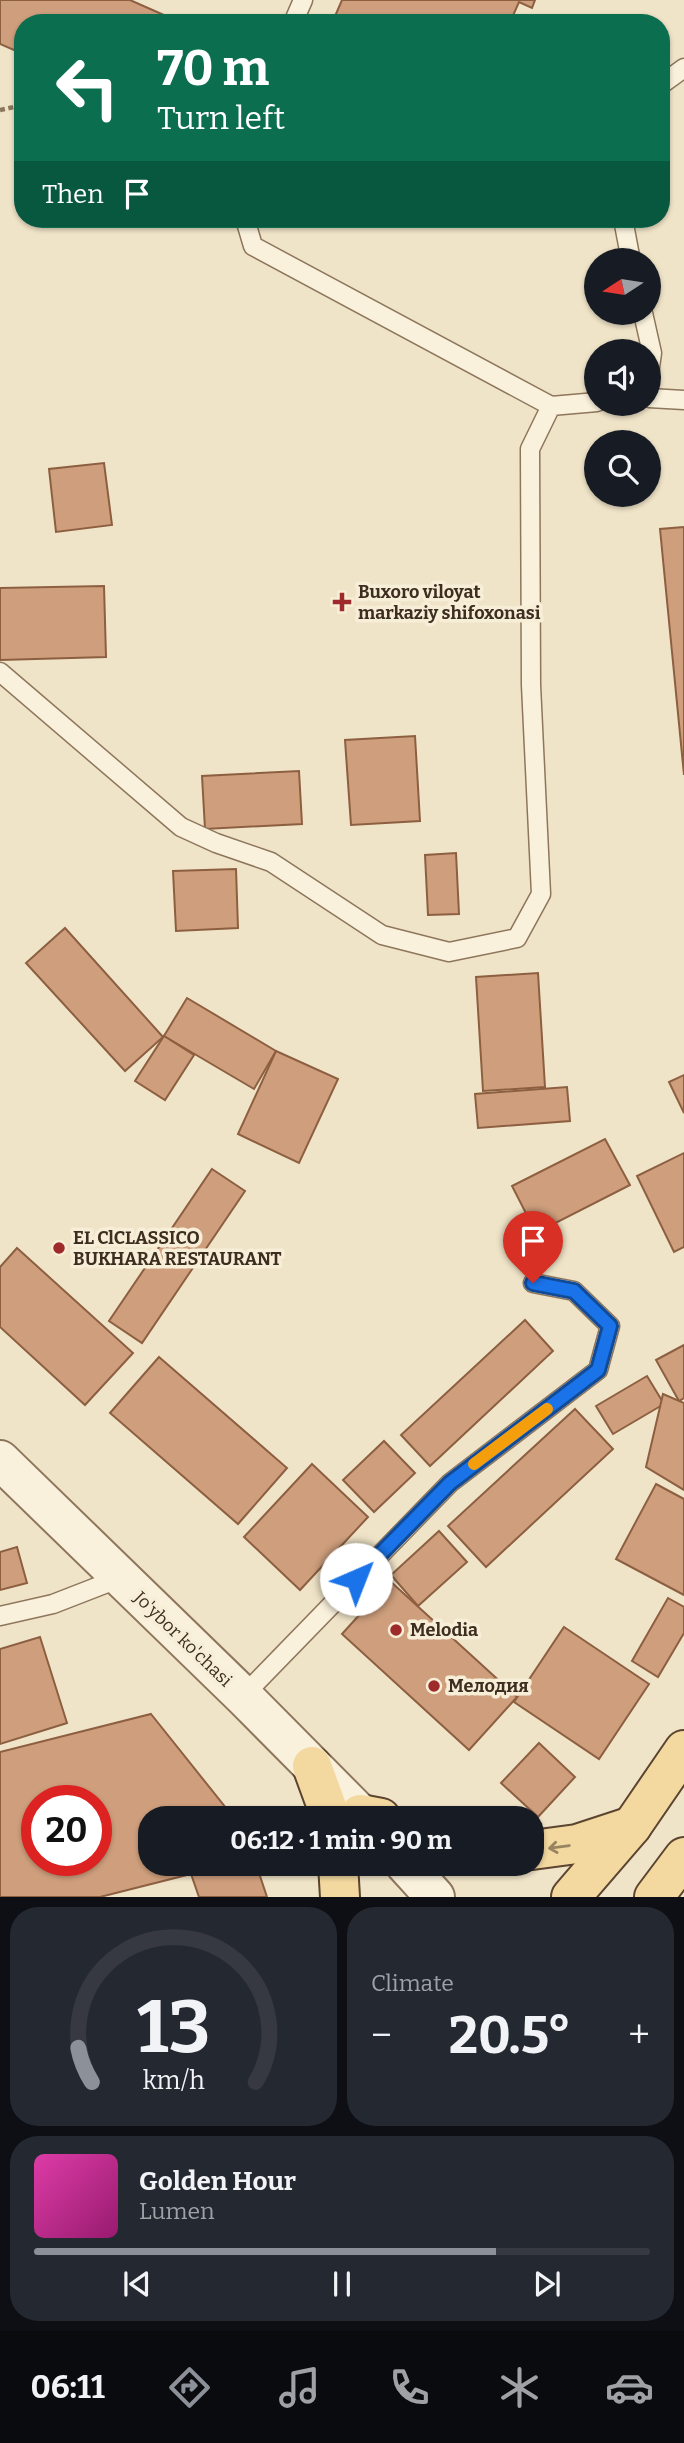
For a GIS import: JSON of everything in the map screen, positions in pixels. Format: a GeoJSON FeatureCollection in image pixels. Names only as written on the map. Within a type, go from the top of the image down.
{"type":"FeatureCollection","features":[{"type":"Feature","properties":{"kind":"main road"},"geometry":{"type":"LineString","coordinates":[[571,1897],[632,1826],[684,1750]]}},
{"type":"Feature","properties":{"kind":"main road"},"geometry":{"type":"LineString","coordinates":[[544,1848],[577,1844],[632,1826]]}},
{"type":"Feature","properties":{"kind":"main road"},"geometry":{"type":"LineString","coordinates":[[339,1876],[340,1897]]}},
{"type":"Feature","properties":{"kind":"street","name":"Jo'ybor ko'chasi"},"geometry":{"type":"LineString","coordinates":[[0,1460],[243,1696],[349,1806]]}},
{"type":"Feature","properties":{"kind":"street"},"geometry":{"type":"LineString","coordinates":[[416,1876],[435,1897]]}},
{"type":"Feature","properties":{"kind":"lane"},"geometry":{"type":"LineString","coordinates":[[248,228],[253,246],[551,406],[584,403]]}},
{"type":"Feature","properties":{"kind":"lane"},"geometry":{"type":"LineString","coordinates":[[625,228],[629,248]]}},
{"type":"Feature","properties":{"kind":"lane"},"geometry":{"type":"LineString","coordinates":[[661,399],[684,401]]}},
{"type":"Feature","properties":{"kind":"lane"},"geometry":{"type":"LineString","coordinates":[[0,672],[181,827],[215,843],[271,862],[382,935],[449,952],[517,938],[541,894],[531,685],[530,449],[551,406]]}},
{"type":"Feature","properties":{"kind":"lane"},"geometry":{"type":"LineString","coordinates":[[243,1696],[450,1483],[598,1370],[610,1326],[574,1291],[533,1283]]}},
{"type":"Feature","properties":{"kind":"lane"},"geometry":{"type":"LineString","coordinates":[[0,1616],[53,1604],[120,1578]]}},
{"type":"Feature","properties":{"kind":"building"},"geometry":{"type":"Polygon","coordinates":[[[0,0],[130,0],[162,14],[14,14],[14,50],[0,44],[0,0]]]}},
{"type":"Feature","properties":{"kind":"building"},"geometry":{"type":"Polygon","coordinates":[[[342,0],[535,0],[532,8],[519,2],[514,14],[336,14],[342,0]]]}},
{"type":"Feature","properties":{"kind":"building"},"geometry":{"type":"Polygon","coordinates":[[[104,463],[112,525],[56,532],[49,469],[104,463]]]}},
{"type":"Feature","properties":{"kind":"building"},"geometry":{"type":"Polygon","coordinates":[[[684,527],[684,775],[660,529],[684,527]]]}},
{"type":"Feature","properties":{"kind":"building"},"geometry":{"type":"Polygon","coordinates":[[[104,586],[106,657],[0,660],[0,588],[104,586]]]}},
{"type":"Feature","properties":{"kind":"building"},"geometry":{"type":"Polygon","coordinates":[[[415,736],[420,821],[351,825],[345,740],[415,736]]]}},
{"type":"Feature","properties":{"kind":"building"},"geometry":{"type":"Polygon","coordinates":[[[299,771],[302,824],[205,829],[202,776],[299,771]]]}},
{"type":"Feature","properties":{"kind":"building"},"geometry":{"type":"Polygon","coordinates":[[[456,853],[459,914],[428,915],[425,855],[456,853]]]}},
{"type":"Feature","properties":{"kind":"building"},"geometry":{"type":"Polygon","coordinates":[[[236,869],[238,928],[176,931],[173,871],[236,869]]]}},
{"type":"Feature","properties":{"kind":"building"},"geometry":{"type":"Polygon","coordinates":[[[65,928],[163,1037],[125,1071],[26,963],[65,928]]]}},
{"type":"Feature","properties":{"kind":"building"},"geometry":{"type":"Polygon","coordinates":[[[538,973],[545,1087],[483,1091],[476,977],[538,973]]]}},
{"type":"Feature","properties":{"kind":"building"},"geometry":{"type":"Polygon","coordinates":[[[187,998],[276,1051],[254,1089],[164,1036],[187,998]]]}},
{"type":"Feature","properties":{"kind":"building"},"geometry":{"type":"Polygon","coordinates":[[[164,1036],[194,1055],[165,1100],[135,1081],[164,1036]]]}},
{"type":"Feature","properties":{"kind":"building"},"geometry":{"type":"Polygon","coordinates":[[[276,1051],[338,1079],[299,1163],[238,1134],[276,1051]]]}},
{"type":"Feature","properties":{"kind":"building"},"geometry":{"type":"Polygon","coordinates":[[[684,1075],[684,1113],[669,1082],[684,1075]]]}},
{"type":"Feature","properties":{"kind":"building"},"geometry":{"type":"Polygon","coordinates":[[[567,1087],[570,1121],[478,1128],[475,1094],[567,1087]]]}},
{"type":"Feature","properties":{"kind":"building"},"geometry":{"type":"Polygon","coordinates":[[[605,1139],[630,1185],[536,1233],[512,1186],[605,1139]]]}},
{"type":"Feature","properties":{"kind":"building"},"geometry":{"type":"Polygon","coordinates":[[[684,1153],[684,1247],[674,1252],[637,1176],[684,1153]]]}},
{"type":"Feature","properties":{"kind":"building"},"geometry":{"type":"Polygon","coordinates":[[[212,1169],[245,1191],[142,1343],[109,1321],[212,1169]]]}},
{"type":"Feature","properties":{"kind":"building"},"geometry":{"type":"Polygon","coordinates":[[[17,1248],[133,1353],[85,1405],[0,1327],[0,1267],[17,1248]]]}},
{"type":"Feature","properties":{"kind":"building"},"geometry":{"type":"Polygon","coordinates":[[[525,1320],[553,1351],[430,1466],[401,1435],[525,1320]]]}},
{"type":"Feature","properties":{"kind":"building"},"geometry":{"type":"Polygon","coordinates":[[[684,1345],[684,1398],[679,1401],[656,1360],[684,1345]]]}},
{"type":"Feature","properties":{"kind":"building"},"geometry":{"type":"Polygon","coordinates":[[[159,1357],[287,1468],[238,1524],[110,1413],[159,1357]]]}},
{"type":"Feature","properties":{"kind":"building"},"geometry":{"type":"Polygon","coordinates":[[[647,1376],[664,1404],[613,1434],[596,1406],[647,1376]]]}},
{"type":"Feature","properties":{"kind":"building"},"geometry":{"type":"Polygon","coordinates":[[[663,1394],[684,1403],[684,1490],[646,1467],[663,1394]]]}},
{"type":"Feature","properties":{"kind":"building"},"geometry":{"type":"Polygon","coordinates":[[[575,1409],[613,1449],[486,1567],[448,1526],[575,1409]]]}},
{"type":"Feature","properties":{"kind":"building"},"geometry":{"type":"Polygon","coordinates":[[[384,1441],[415,1473],[374,1512],[343,1480],[384,1441]]]}},
{"type":"Feature","properties":{"kind":"building"},"geometry":{"type":"Polygon","coordinates":[[[312,1464],[368,1517],[300,1590],[244,1537],[312,1464]]]}},
{"type":"Feature","properties":{"kind":"building"},"geometry":{"type":"Polygon","coordinates":[[[656,1484],[684,1499],[684,1595],[616,1559],[656,1484]]]}},
{"type":"Feature","properties":{"kind":"building"},"geometry":{"type":"Polygon","coordinates":[[[439,1531],[467,1562],[418,1606],[391,1575],[439,1531]]]}},
{"type":"Feature","properties":{"kind":"building"},"geometry":{"type":"Polygon","coordinates":[[[17,1547],[27,1583],[0,1590],[0,1552],[17,1547]]]}},
{"type":"Feature","properties":{"kind":"building"},"geometry":{"type":"Polygon","coordinates":[[[390,1581],[517,1697],[469,1750],[342,1634],[390,1581]]]}},
{"type":"Feature","properties":{"kind":"building"},"geometry":{"type":"Polygon","coordinates":[[[668,1598],[684,1607],[684,1633],[658,1677],[632,1661],[668,1598]]]}},
{"type":"Feature","properties":{"kind":"building"},"geometry":{"type":"Polygon","coordinates":[[[564,1627],[649,1684],[599,1759],[514,1702],[564,1627]]]}},
{"type":"Feature","properties":{"kind":"building"},"geometry":{"type":"Polygon","coordinates":[[[40,1637],[67,1723],[0,1744],[0,1649],[40,1637]]]}},
{"type":"Feature","properties":{"kind":"building"},"geometry":{"type":"Polygon","coordinates":[[[151,1714],[224,1806],[138,1806],[138,1876],[183,1876],[100,1897],[0,1897],[0,1752],[151,1714]]]}},
{"type":"Feature","properties":{"kind":"building"},"geometry":{"type":"Polygon","coordinates":[[[539,1743],[575,1777],[544,1811],[544,1806],[526,1806],[501,1783],[539,1743]]]}},
{"type":"Feature","properties":{"kind":"building"},"geometry":{"type":"Polygon","coordinates":[[[192,1876],[260,1876],[267,1897],[199,1897],[192,1876]]]}},
{"type":"Feature","properties":{"kind":"slow traffic"},"geometry":{"type":"LineString","coordinates":[[474,1464],[547,1409]]}},
{"type":"Feature","properties":{"kind":"place","name":"Buxoro viloyat markaziy shifoxonasi"},"geometry":{"type":"Point","coordinates":[342,602]}},
{"type":"Feature","properties":{"kind":"place","name":"EL ClCLASSICO BUKHARA RESTAURANT"},"geometry":{"type":"Point","coordinates":[59,1248]}},
{"type":"Feature","properties":{"kind":"place","name":"Melodia"},"geometry":{"type":"Point","coordinates":[396,1630]}},
{"type":"Feature","properties":{"kind":"place","name":"Мелодия"},"geometry":{"type":"Point","coordinates":[434,1686]}},
{"type":"Feature","properties":{"kind":"route"},"geometry":{"type":"LineString","coordinates":[[356,1579],[450,1483],[598,1370],[610,1326],[574,1291],[533,1283]]}}]}
